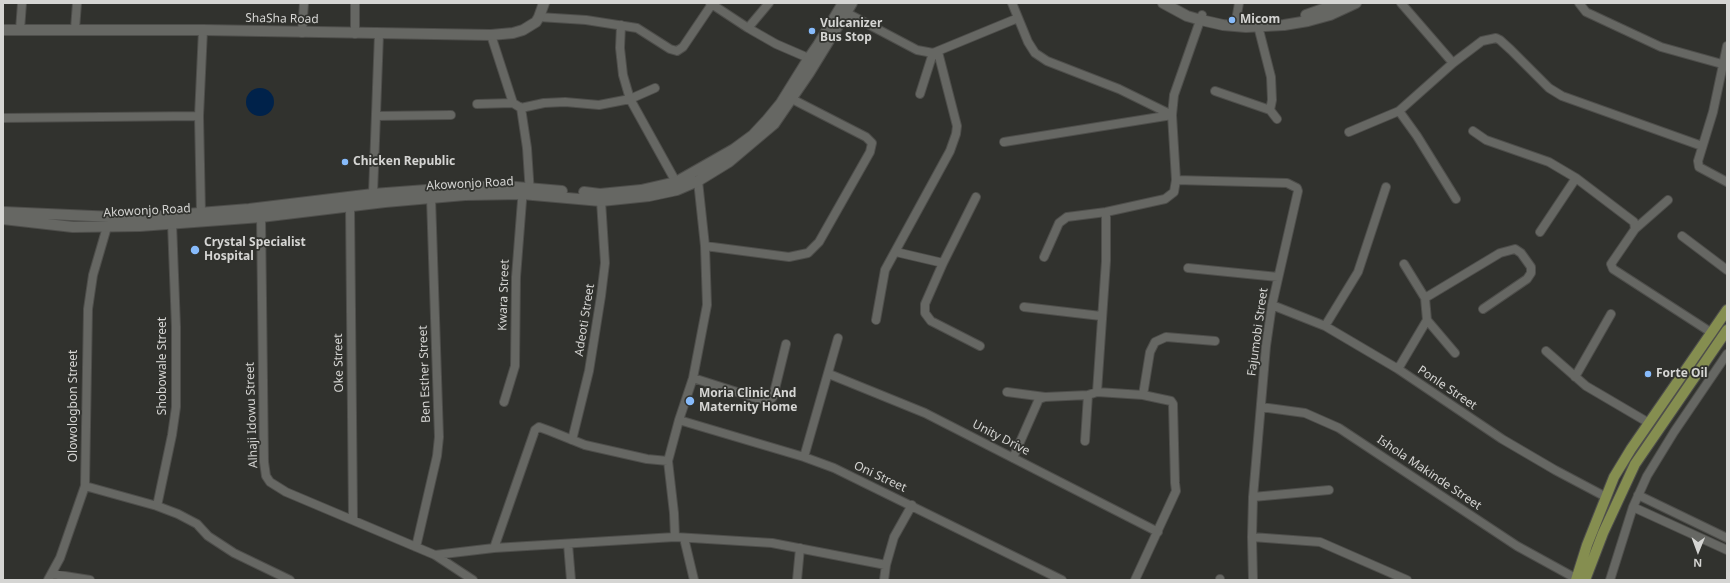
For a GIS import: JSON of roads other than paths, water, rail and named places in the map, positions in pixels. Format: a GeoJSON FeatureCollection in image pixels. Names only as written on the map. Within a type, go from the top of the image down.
{"type":"FeatureCollection","features":[{"type":"Feature","properties":{"kind":"main road"},"geometry":{"type":"LineString","coordinates":[[539,17],[544,3]]}},
{"type":"Feature","properties":{"kind":"main road","name":"Akowonjo Road"},"geometry":{"type":"LineString","coordinates":[[3,219],[73,227],[137,218],[339,203],[350,206],[526,191],[600,194],[641,190],[676,182],[734,149],[753,135],[768,120],[812,60],[844,8],[852,3]]}},
{"type":"Feature","properties":{"kind":"main road"},"geometry":{"type":"LineString","coordinates":[[1162,3],[1187,16],[1258,26],[1308,21],[1330,15],[1356,3]]}},
{"type":"Feature","properties":{"kind":"main road"},"geometry":{"type":"LineString","coordinates":[[1174,3],[1201,18]]}},
{"type":"Feature","properties":{"kind":"main road"},"geometry":{"type":"LineString","coordinates":[[1235,23],[1278,20],[1309,14],[1340,3]]}},
{"type":"Feature","properties":{"kind":"main road","name":"ShaSha Road"},"geometry":{"type":"LineString","coordinates":[[3,30],[203,30],[355,34],[491,35],[513,33],[523,30],[536,22],[539,17]]}},
{"type":"Feature","properties":{"kind":"main road","name":"Akowonjo Road"},"geometry":{"type":"LineString","coordinates":[[3,212],[140,226],[261,217],[339,203],[373,194],[452,188],[504,186],[526,191],[601,201],[649,196],[670,192],[698,181],[729,162],[751,144],[774,124],[792,99],[812,60]]}},
{"type":"Feature","properties":{"kind":"main road"},"geometry":{"type":"LineString","coordinates":[[1579,580],[1587,545],[1614,477],[1727,310]]}},
{"type":"Feature","properties":{"kind":"main road"},"geometry":{"type":"LineString","coordinates":[[1579,580],[1635,464],[1725,336]]}},
{"type":"Feature","properties":{"kind":"street"},"geometry":{"type":"LineString","coordinates":[[20,30],[22,3]]}},
{"type":"Feature","properties":{"kind":"street"},"geometry":{"type":"LineString","coordinates":[[75,29],[77,3]]}},
{"type":"Feature","properties":{"kind":"street"},"geometry":{"type":"LineString","coordinates":[[302,33],[304,3]]}},
{"type":"Feature","properties":{"kind":"street"},"geometry":{"type":"LineString","coordinates":[[355,3],[355,34]]}},
{"type":"Feature","properties":{"kind":"street"},"geometry":{"type":"LineString","coordinates":[[748,28],[769,3]]}},
{"type":"Feature","properties":{"kind":"street"},"geometry":{"type":"LineString","coordinates":[[1012,3],[1028,42],[1035,53],[1047,61],[1119,89],[1172,115]]}},
{"type":"Feature","properties":{"kind":"street"},"geometry":{"type":"LineString","coordinates":[[1235,23],[1239,3]]}},
{"type":"Feature","properties":{"kind":"street"},"geometry":{"type":"LineString","coordinates":[[1401,3],[1453,63]]}},
{"type":"Feature","properties":{"kind":"street"},"geometry":{"type":"LineString","coordinates":[[1578,3],[1586,12],[1661,47],[1722,64]]}},
{"type":"Feature","properties":{"kind":"street"},"geometry":{"type":"LineString","coordinates":[[539,17],[586,20],[637,28],[670,49],[677,51],[683,47],[711,4],[776,44],[812,60]]}},
{"type":"Feature","properties":{"kind":"street"},"geometry":{"type":"LineString","coordinates":[[844,8],[916,50],[936,53],[1018,18]]}},
{"type":"Feature","properties":{"kind":"street"},"geometry":{"type":"LineString","coordinates":[[1044,257],[1059,223],[1067,217],[1106,212],[1165,199],[1174,192],[1176,180],[1172,115],[1174,95],[1201,18]]}},
{"type":"Feature","properties":{"kind":"street"},"geometry":{"type":"LineString","coordinates":[[621,25],[620,48],[623,75],[630,99],[676,182]]}},
{"type":"Feature","properties":{"kind":"street"},"geometry":{"type":"LineString","coordinates":[[1258,26],[1271,77],[1272,100],[1270,110]]}},
{"type":"Feature","properties":{"kind":"street"},"geometry":{"type":"LineString","coordinates":[[201,213],[199,116],[203,30]]}},
{"type":"Feature","properties":{"kind":"street"},"geometry":{"type":"LineString","coordinates":[[373,194],[379,34]]}},
{"type":"Feature","properties":{"kind":"street"},"geometry":{"type":"LineString","coordinates":[[491,35],[513,104]]}},
{"type":"Feature","properties":{"kind":"street"},"geometry":{"type":"LineString","coordinates":[[1349,132],[1399,111],[1453,63],[1482,41],[1496,38],[1500,40],[1549,88],[1562,96],[1702,146]]}},
{"type":"Feature","properties":{"kind":"street"},"geometry":{"type":"LineString","coordinates":[[1727,46],[1713,112],[1698,160],[1699,167],[1727,182]]}},
{"type":"Feature","properties":{"kind":"street"},"geometry":{"type":"LineString","coordinates":[[920,94],[936,53]]}},
{"type":"Feature","properties":{"kind":"street"},"geometry":{"type":"LineString","coordinates":[[876,320],[885,270],[950,150],[956,134],[957,126],[936,53]]}},
{"type":"Feature","properties":{"kind":"street"},"geometry":{"type":"LineString","coordinates":[[477,104],[513,104],[521,108],[544,103],[566,102],[599,105],[630,99],[655,88]]}},
{"type":"Feature","properties":{"kind":"street"},"geometry":{"type":"LineString","coordinates":[[1215,91],[1270,110],[1277,119]]}},
{"type":"Feature","properties":{"kind":"street"},"geometry":{"type":"LineString","coordinates":[[705,246],[789,257],[808,253],[819,242],[867,157],[872,143],[866,137],[792,99]]}},
{"type":"Feature","properties":{"kind":"street","name":"Kwara Street"},"geometry":{"type":"LineString","coordinates":[[504,402],[515,366],[516,277],[526,191],[527,148],[521,108]]}},
{"type":"Feature","properties":{"kind":"street"},"geometry":{"type":"LineString","coordinates":[[1399,111],[1417,136],[1456,199]]}},
{"type":"Feature","properties":{"kind":"street"},"geometry":{"type":"LineString","coordinates":[[376,116],[450,115]]}},
{"type":"Feature","properties":{"kind":"street"},"geometry":{"type":"LineString","coordinates":[[1004,142],[1172,115]]}},
{"type":"Feature","properties":{"kind":"street"},"geometry":{"type":"LineString","coordinates":[[3,118],[199,116]]}},
{"type":"Feature","properties":{"kind":"street"},"geometry":{"type":"LineString","coordinates":[[1473,131],[1486,140],[1549,162],[1576,178],[1634,222],[1635,229]]}},
{"type":"Feature","properties":{"kind":"street"},"geometry":{"type":"LineString","coordinates":[[1540,232],[1576,178]]}},
{"type":"Feature","properties":{"kind":"street","name":"Fajumobi Street"},"geometry":{"type":"LineString","coordinates":[[1176,180],[1287,183],[1297,188],[1298,191],[1272,305],[1266,346],[1253,497],[1253,580]]}},
{"type":"Feature","properties":{"kind":"street"},"geometry":{"type":"LineString","coordinates":[[675,537],[674,513],[668,461],[679,420],[693,378],[707,306],[705,246],[698,181]]}},
{"type":"Feature","properties":{"kind":"street"},"geometry":{"type":"LineString","coordinates":[[1325,326],[1358,272],[1386,188]]}},
{"type":"Feature","properties":{"kind":"street"},"geometry":{"type":"LineString","coordinates":[[976,197],[943,262],[925,304],[925,313],[931,321],[980,346]]}},
{"type":"Feature","properties":{"kind":"street","name":"Ben Esther Street"},"geometry":{"type":"LineString","coordinates":[[416,547],[437,456],[439,437],[431,198]]}},
{"type":"Feature","properties":{"kind":"street"},"geometry":{"type":"LineString","coordinates":[[1668,200],[1635,229],[1611,264],[1613,269],[1712,333]]}},
{"type":"Feature","properties":{"kind":"street","name":"Adeoti Street"},"geometry":{"type":"LineString","coordinates":[[572,440],[589,371],[605,263],[601,201]]}},
{"type":"Feature","properties":{"kind":"street","name":"Oke Street"},"geometry":{"type":"LineString","coordinates":[[350,206],[353,519]]}},
{"type":"Feature","properties":{"kind":"street"},"geometry":{"type":"LineString","coordinates":[[1097,392],[1106,260],[1106,212]]}},
{"type":"Feature","properties":{"kind":"street","name":"Alhaji Idowu Street"},"geometry":{"type":"LineString","coordinates":[[261,217],[264,462],[266,476],[270,482],[286,492],[353,519],[435,555],[473,580]]}},
{"type":"Feature","properties":{"kind":"street","name":"Olowologbon Street"},"geometry":{"type":"LineString","coordinates":[[50,577],[71,530],[85,486],[88,309],[100,223]]}},
{"type":"Feature","properties":{"kind":"street","name":"Shobowale Street"},"geometry":{"type":"LineString","coordinates":[[157,506],[172,435],[176,408],[176,340],[172,223]]}},
{"type":"Feature","properties":{"kind":"street"},"geometry":{"type":"LineString","coordinates":[[1682,236],[1727,270]]}},
{"type":"Feature","properties":{"kind":"street"},"geometry":{"type":"LineString","coordinates":[[1425,298],[1500,253],[1515,249],[1521,253],[1531,267],[1531,273],[1527,279],[1483,309]]}},
{"type":"Feature","properties":{"kind":"street"},"geometry":{"type":"LineString","coordinates":[[896,252],[943,262]]}},
{"type":"Feature","properties":{"kind":"street"},"geometry":{"type":"LineString","coordinates":[[1404,264],[1425,298],[1427,320],[1455,353]]}},
{"type":"Feature","properties":{"kind":"street"},"geometry":{"type":"LineString","coordinates":[[1188,268],[1278,277]]}},
{"type":"Feature","properties":{"kind":"street","name":"Ponle Street"},"geometry":{"type":"LineString","coordinates":[[1272,305],[1325,326],[1398,369],[1502,439],[1555,470],[1606,497]]}},
{"type":"Feature","properties":{"kind":"street"},"geometry":{"type":"LineString","coordinates":[[1024,306],[1101,316]]}},
{"type":"Feature","properties":{"kind":"street"},"geometry":{"type":"LineString","coordinates":[[1575,376],[1611,314]]}},
{"type":"Feature","properties":{"kind":"street"},"geometry":{"type":"LineString","coordinates":[[1398,369],[1427,320]]}},
{"type":"Feature","properties":{"kind":"street"},"geometry":{"type":"LineString","coordinates":[[1143,395],[1150,352],[1155,342],[1166,337],[1215,341]]}},
{"type":"Feature","properties":{"kind":"street"},"geometry":{"type":"LineString","coordinates":[[804,457],[829,374],[838,338]]}},
{"type":"Feature","properties":{"kind":"street"},"geometry":{"type":"LineString","coordinates":[[693,378],[759,399],[770,400],[773,397],[786,344]]}},
{"type":"Feature","properties":{"kind":"street"},"geometry":{"type":"LineString","coordinates":[[1546,351],[1586,386],[1649,424]]}},
{"type":"Feature","properties":{"kind":"street"},"geometry":{"type":"LineString","coordinates":[[1610,580],[1633,507],[1647,476],[1674,432],[1727,354]]}},
{"type":"Feature","properties":{"kind":"street","name":"Unity Drive"},"geometry":{"type":"LineString","coordinates":[[829,374],[925,412],[1158,532]]}},
{"type":"Feature","properties":{"kind":"street"},"geometry":{"type":"LineString","coordinates":[[1007,392],[1045,397],[1088,395],[1097,392],[1143,395],[1171,401],[1173,404],[1176,491],[1135,580]]}},
{"type":"Feature","properties":{"kind":"street"},"geometry":{"type":"LineString","coordinates":[[1085,441],[1088,395]]}},
{"type":"Feature","properties":{"kind":"street"},"geometry":{"type":"LineString","coordinates":[[1013,458],[1039,399],[1045,397]]}},
{"type":"Feature","properties":{"kind":"street","name":"Ishola Makinde Street"},"geometry":{"type":"LineString","coordinates":[[1261,407],[1305,413],[1340,428],[1517,546],[1579,580]]}},
{"type":"Feature","properties":{"kind":"street","name":"Oni Street"},"geometry":{"type":"LineString","coordinates":[[679,420],[804,457],[834,468],[1062,580]]}},
{"type":"Feature","properties":{"kind":"street"},"geometry":{"type":"LineString","coordinates":[[494,548],[535,430],[539,428],[585,445],[647,459],[668,461]]}},
{"type":"Feature","properties":{"kind":"street"},"geometry":{"type":"LineString","coordinates":[[85,486],[157,506],[188,519],[197,524],[208,536],[234,553],[290,580]]}},
{"type":"Feature","properties":{"kind":"street"},"geometry":{"type":"LineString","coordinates":[[1253,497],[1329,490]]}},
{"type":"Feature","properties":{"kind":"street"},"geometry":{"type":"LineString","coordinates":[[1638,495],[1727,538]]}},
{"type":"Feature","properties":{"kind":"street"},"geometry":{"type":"LineString","coordinates":[[884,580],[886,565],[894,537],[912,505]]}},
{"type":"Feature","properties":{"kind":"street"},"geometry":{"type":"LineString","coordinates":[[1633,507],[1727,550]]}},
{"type":"Feature","properties":{"kind":"street"},"geometry":{"type":"LineString","coordinates":[[435,555],[494,548],[675,537],[746,541],[800,548],[886,565]]}},
{"type":"Feature","properties":{"kind":"street"},"geometry":{"type":"LineString","coordinates":[[1252,537],[1320,542],[1407,580]]}},
{"type":"Feature","properties":{"kind":"street"},"geometry":{"type":"LineString","coordinates":[[684,538],[694,580]]}},
{"type":"Feature","properties":{"kind":"street"},"geometry":{"type":"LineString","coordinates":[[568,544],[571,580]]}},
{"type":"Feature","properties":{"kind":"street"},"geometry":{"type":"LineString","coordinates":[[797,580],[800,548]]}},
{"type":"Feature","properties":{"kind":"street"},"geometry":{"type":"LineString","coordinates":[[50,577],[90,580]]}},
{"type":"Feature","properties":{"kind":"water"},"geometry":{"type":"Polygon","coordinates":[[[260,88],[270,92],[274,102],[270,112],[260,116],[250,112],[246,102],[250,92],[260,88]]]}},
{"type":"Feature","properties":{"kind":"place","name":"Micom"},"geometry":{"type":"Point","coordinates":[1232,20]}},
{"type":"Feature","properties":{"kind":"place","name":"Vulcanizer Bus Stop"},"geometry":{"type":"Point","coordinates":[812,31]}},
{"type":"Feature","properties":{"kind":"place","name":"Chicken Republic"},"geometry":{"type":"Point","coordinates":[345,162]}},
{"type":"Feature","properties":{"kind":"place","name":"Crystal Specialist Hospital"},"geometry":{"type":"Point","coordinates":[195,250]}},
{"type":"Feature","properties":{"kind":"place","name":"Forte Oil"},"geometry":{"type":"Point","coordinates":[1648,374]}},
{"type":"Feature","properties":{"kind":"place","name":"Moria Clinic And Maternity Home"},"geometry":{"type":"Point","coordinates":[690,401]}}]}
